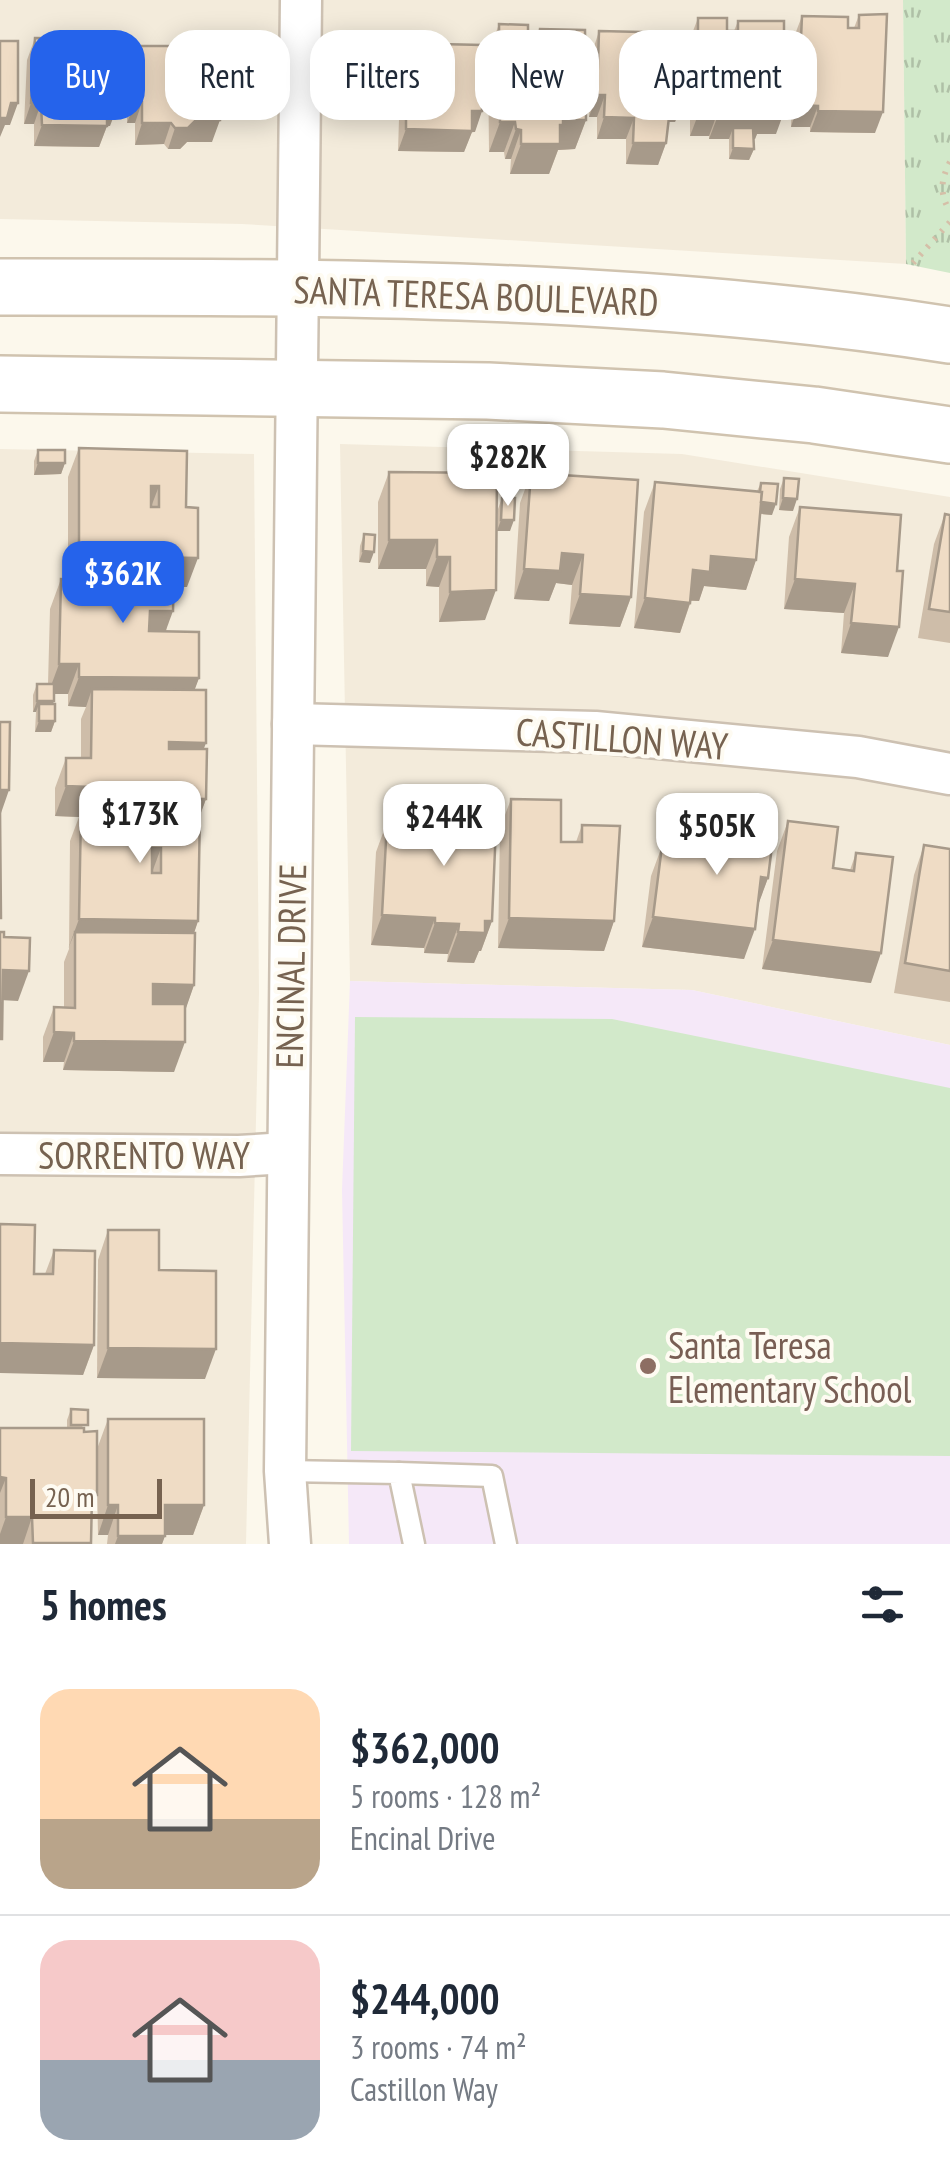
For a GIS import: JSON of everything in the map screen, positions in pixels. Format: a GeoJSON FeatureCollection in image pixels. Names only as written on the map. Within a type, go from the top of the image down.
{"type":"FeatureCollection","features":[{"type":"Feature","properties":{"kind":"main road","name":"SANTA TERESA BOULEVARD"},"geometry":{"type":"LineString","coordinates":[[0,287],[296,287],[659,301],[950,335]]}},
{"type":"Feature","properties":{"kind":"main road"},"geometry":{"type":"LineString","coordinates":[[0,384],[488,391],[663,400],[814,415],[950,435]]}},
{"type":"Feature","properties":{"kind":"street","name":"ENCINAL DRIVE"},"geometry":{"type":"LineString","coordinates":[[290,1544],[285,1470],[287,1153],[301,0]]}},
{"type":"Feature","properties":{"kind":"street","name":"CASTILLON WAY"},"geometry":{"type":"LineString","coordinates":[[293,724],[594,732],[858,757],[950,774]]}},
{"type":"Feature","properties":{"kind":"street","name":"SORRENTO WAY"},"geometry":{"type":"LineString","coordinates":[[0,1154],[287,1153]]}},
{"type":"Feature","properties":{"kind":"lane"},"geometry":{"type":"LineString","coordinates":[[285,1470],[492,1476],[506,1544]]}},
{"type":"Feature","properties":{"kind":"lane"},"geometry":{"type":"LineString","coordinates":[[399,1473],[414,1544]]}},
{"type":"Feature","properties":{"kind":"path"},"geometry":{"type":"LineString","coordinates":[[950,162],[943,176],[942,191],[950,211]]}},
{"type":"Feature","properties":{"kind":"path"},"geometry":{"type":"LineString","coordinates":[[913,263],[950,222]]}},
{"type":"Feature","properties":{"kind":"shaded area"},"geometry":{"type":"Polygon","coordinates":[[[0,0],[903,0],[906,264],[242,224],[0,219],[0,0]]]}},
{"type":"Feature","properties":{"kind":"shaded area"},"geometry":{"type":"Polygon","coordinates":[[[340,444],[682,454],[950,497],[950,1045],[692,990],[350,981],[340,444]]]}},
{"type":"Feature","properties":{"kind":"shaded area"},"geometry":{"type":"Polygon","coordinates":[[[0,449],[254,454],[259,993],[246,1544],[0,1544],[0,449]]]}},
{"type":"Feature","properties":{"kind":"shaded area","name":"Santa Teresa Elementary School"},"geometry":{"type":"Polygon","coordinates":[[[350,981],[692,990],[950,1045],[950,1544],[349,1544],[342,1190],[350,981]]]}},
{"type":"Feature","properties":{"kind":"green space"},"geometry":{"type":"Polygon","coordinates":[[[903,0],[950,0],[950,273],[906,264],[903,0]]]}},
{"type":"Feature","properties":{"kind":"green space","name":"Santa Teresa Elementary School"},"geometry":{"type":"Polygon","coordinates":[[[355,1017],[612,1019],[950,1088],[950,1456],[351,1451],[355,1017]]]}},
{"type":"Feature","properties":{"kind":"building"},"geometry":{"type":"Polygon","coordinates":[[[887,14],[883,112],[818,111],[817,30],[801,30],[802,16],[848,17],[848,28],[859,28],[859,15],[887,14]]]}},
{"type":"Feature","properties":{"kind":"building"},"geometry":{"type":"Polygon","coordinates":[[[698,18],[727,18],[727,30],[698,30],[698,18]]]}},
{"type":"Feature","properties":{"kind":"building"},"geometry":{"type":"Polygon","coordinates":[[[738,21],[784,21],[784,30],[738,30],[738,21]]]}},
{"type":"Feature","properties":{"kind":"building"},"geometry":{"type":"Polygon","coordinates":[[[499,24],[528,25],[528,30],[499,30],[499,24]]]}},
{"type":"Feature","properties":{"kind":"building"},"geometry":{"type":"Polygon","coordinates":[[[599,31],[619,31],[619,118],[604,117],[605,95],[599,95],[599,31]]]}},
{"type":"Feature","properties":{"kind":"building"},"geometry":{"type":"Polygon","coordinates":[[[0,41],[18,41],[18,103],[11,103],[7,118],[0,118],[0,41]]]}},
{"type":"Feature","properties":{"kind":"building"},"geometry":{"type":"Polygon","coordinates":[[[455,44],[475,45],[472,131],[406,129],[406,120],[455,120],[455,44]]]}},
{"type":"Feature","properties":{"kind":"building"},"geometry":{"type":"Polygon","coordinates":[[[145,46],[165,46],[165,120],[220,120],[195,121],[188,128],[175,128],[171,123],[142,123],[145,46]]]}},
{"type":"Feature","properties":{"kind":"building"},"geometry":{"type":"Polygon","coordinates":[[[42,120],[107,120],[107,126],[42,125],[42,120]]]}},
{"type":"Feature","properties":{"kind":"building"},"geometry":{"type":"Polygon","coordinates":[[[563,120],[560,144],[521,144],[521,130],[516,129],[515,122],[500,122],[563,120]]]}},
{"type":"Feature","properties":{"kind":"building"},"geometry":{"type":"Polygon","coordinates":[[[634,120],[669,120],[666,143],[633,143],[634,120]]]}},
{"type":"Feature","properties":{"kind":"building"},"geometry":{"type":"Polygon","coordinates":[[[733,128],[753,128],[754,149],[733,148],[733,128]]]}},
{"type":"Feature","properties":{"kind":"building"},"geometry":{"type":"Polygon","coordinates":[[[79,448],[187,451],[186,507],[198,508],[198,558],[145,557],[145,565],[87,561],[87,556],[79,556],[79,448]],[[151,486],[151,507],[159,507],[159,486],[151,486]]]}},
{"type":"Feature","properties":{"kind":"building"},"geometry":{"type":"Polygon","coordinates":[[[38,450],[65,450],[65,463],[38,463],[38,450]]]}},
{"type":"Feature","properties":{"kind":"building"},"geometry":{"type":"Polygon","coordinates":[[[389,472],[497,473],[496,590],[450,592],[450,557],[437,557],[437,540],[389,540],[389,472]]]}},
{"type":"Feature","properties":{"kind":"building"},"geometry":{"type":"Polygon","coordinates":[[[531,473],[638,480],[631,597],[580,594],[583,555],[562,553],[560,571],[524,569],[531,473]]]}},
{"type":"Feature","properties":{"kind":"building"},"geometry":{"type":"Polygon","coordinates":[[[784,478],[799,479],[797,499],[783,498],[784,478]]]}},
{"type":"Feature","properties":{"kind":"building"},"geometry":{"type":"Polygon","coordinates":[[[655,482],[762,492],[756,560],[711,556],[710,572],[693,570],[690,603],[645,598],[655,482]]]}},
{"type":"Feature","properties":{"kind":"building"},"geometry":{"type":"Polygon","coordinates":[[[761,483],[778,484],[776,504],[761,502],[761,483]]]}},
{"type":"Feature","properties":{"kind":"building"},"geometry":{"type":"Polygon","coordinates":[[[502,498],[515,498],[514,520],[501,520],[502,498]]]}},
{"type":"Feature","properties":{"kind":"building"},"geometry":{"type":"Polygon","coordinates":[[[800,507],[901,515],[899,627],[851,623],[855,584],[795,579],[800,507]]]}},
{"type":"Feature","properties":{"kind":"building"},"geometry":{"type":"Polygon","coordinates":[[[945,514],[950,515],[950,612],[929,609],[945,514]]]}},
{"type":"Feature","properties":{"kind":"building"},"geometry":{"type":"Polygon","coordinates":[[[364,534],[375,535],[374,552],[363,551],[364,534]]]}},
{"type":"Feature","properties":{"kind":"building"},"geometry":{"type":"Polygon","coordinates":[[[174,569],[173,611],[150,611],[149,631],[199,632],[199,678],[79,677],[79,664],[59,664],[61,579],[80,580],[80,570],[174,569]]]}},
{"type":"Feature","properties":{"kind":"building"},"geometry":{"type":"Polygon","coordinates":[[[37,684],[54,684],[54,701],[37,701],[37,684]]]}},
{"type":"Feature","properties":{"kind":"building"},"geometry":{"type":"Polygon","coordinates":[[[92,689],[206,690],[206,743],[169,742],[169,749],[207,749],[206,799],[142,798],[142,802],[117,802],[90,799],[90,787],[66,786],[66,758],[91,758],[92,689]]]}},
{"type":"Feature","properties":{"kind":"building"},"geometry":{"type":"Polygon","coordinates":[[[39,704],[55,704],[55,721],[39,721],[39,704]]]}},
{"type":"Feature","properties":{"kind":"building"},"geometry":{"type":"Polygon","coordinates":[[[0,722],[10,722],[9,790],[0,790],[0,722]]]}},
{"type":"Feature","properties":{"kind":"building"},"geometry":{"type":"Polygon","coordinates":[[[511,799],[561,800],[561,842],[582,842],[582,825],[620,826],[614,921],[509,918],[511,799]]]}},
{"type":"Feature","properties":{"kind":"building"},"geometry":{"type":"Polygon","coordinates":[[[451,800],[497,802],[492,921],[485,921],[485,933],[458,932],[459,924],[435,923],[435,918],[382,915],[387,822],[430,824],[429,841],[449,842],[451,800]]]}},
{"type":"Feature","properties":{"kind":"building"},"geometry":{"type":"Polygon","coordinates":[[[81,811],[200,812],[198,921],[79,919],[81,811]],[[152,848],[152,873],[161,873],[161,848],[152,848]]]}},
{"type":"Feature","properties":{"kind":"building"},"geometry":{"type":"Polygon","coordinates":[[[728,816],[775,822],[768,878],[761,877],[755,929],[653,917],[662,846],[724,854],[728,816]]]}},
{"type":"Feature","properties":{"kind":"building"},"geometry":{"type":"Polygon","coordinates":[[[788,821],[838,827],[833,868],[854,871],[856,853],[893,857],[881,953],[773,940],[788,821]]]}},
{"type":"Feature","properties":{"kind":"building"},"geometry":{"type":"Polygon","coordinates":[[[924,845],[950,849],[950,971],[905,963],[924,845]]]}},
{"type":"Feature","properties":{"kind":"building"},"geometry":{"type":"Polygon","coordinates":[[[0,932],[4,932],[4,937],[30,938],[29,971],[3,970],[2,1039],[0,1039],[0,932]]]}},
{"type":"Feature","properties":{"kind":"building"},"geometry":{"type":"Polygon","coordinates":[[[75,932],[195,933],[194,985],[153,984],[153,1004],[185,1004],[185,1042],[74,1041],[74,1033],[54,1032],[54,1007],[75,1008],[75,932]]]}},
{"type":"Feature","properties":{"kind":"building"},"geometry":{"type":"Polygon","coordinates":[[[0,1224],[35,1225],[34,1274],[53,1274],[54,1250],[95,1251],[94,1345],[0,1343],[0,1224]]]}},
{"type":"Feature","properties":{"kind":"building"},"geometry":{"type":"Polygon","coordinates":[[[108,1230],[159,1230],[159,1270],[216,1271],[216,1349],[108,1348],[108,1230]]]}},
{"type":"Feature","properties":{"kind":"building"},"geometry":{"type":"Polygon","coordinates":[[[71,1409],[88,1410],[88,1425],[71,1425],[71,1409]]]}},
{"type":"Feature","properties":{"kind":"building"},"geometry":{"type":"Polygon","coordinates":[[[108,1419],[204,1419],[204,1505],[165,1505],[165,1536],[118,1536],[118,1505],[108,1505],[108,1419]]]}},
{"type":"Feature","properties":{"kind":"building"},"geometry":{"type":"Polygon","coordinates":[[[0,1428],[97,1431],[97,1495],[92,1495],[91,1543],[33,1543],[32,1517],[6,1517],[6,1478],[0,1477],[0,1428]]]}},
{"type":"Feature","properties":{"kind":"place","name":"Santa Teresa Elementary School"},"geometry":{"type":"Point","coordinates":[648,1366]}}]}
